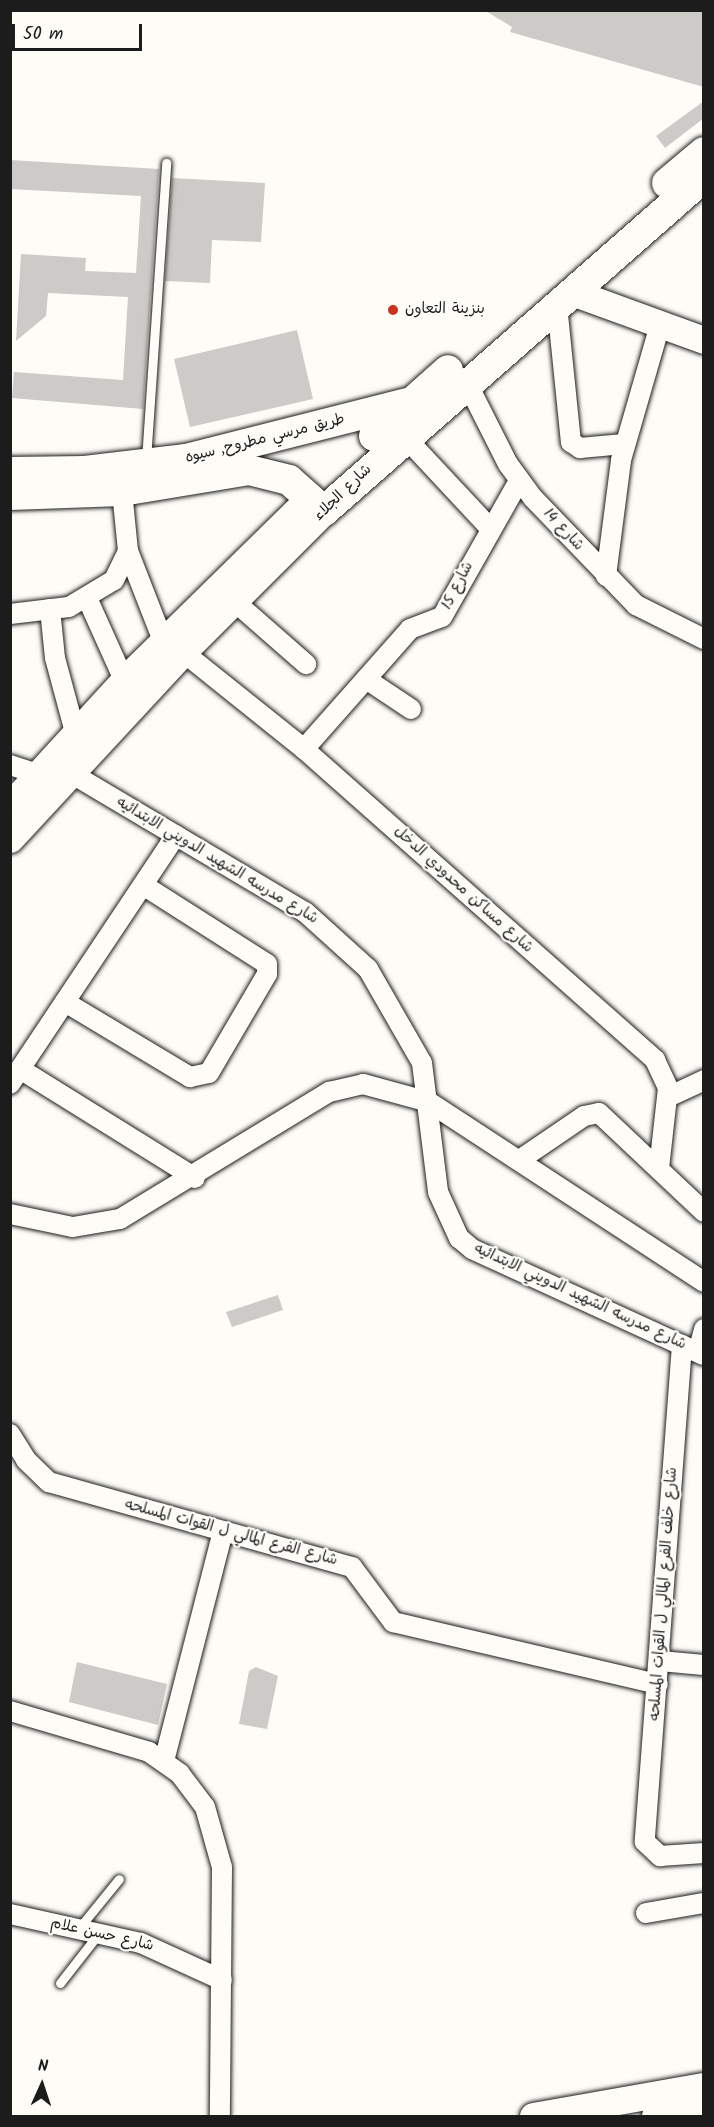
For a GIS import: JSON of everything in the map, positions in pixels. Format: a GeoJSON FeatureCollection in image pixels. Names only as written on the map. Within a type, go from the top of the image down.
{"type":"FeatureCollection","features":[{"type":"Feature","properties":{"kind":"main road","name":"شارع الجلاء"},"geometry":{"type":"LineString","coordinates":[[316,505],[410,402],[704,152]]}},
{"type":"Feature","properties":{"kind":"main road","name":"شارع الجلاء"},"geometry":{"type":"LineString","coordinates":[[316,505],[404,436],[704,177]]}},
{"type":"Feature","properties":{"kind":"main road","name":"طريق مرسي مطروح, سيوه"},"geometry":{"type":"LineString","coordinates":[[10,472],[146,465],[226,451],[410,402]]}},
{"type":"Feature","properties":{"kind":"main road","name":"طريق مرسي مطروح, سيوه"},"geometry":{"type":"LineString","coordinates":[[10,495],[123,491],[249,470],[289,480],[316,505]]}},
{"type":"Feature","properties":{"kind":"street"},"geometry":{"type":"LineString","coordinates":[[624,444],[580,448],[571,442],[564,298],[704,340]]}},
{"type":"Feature","properties":{"kind":"street"},"geometry":{"type":"LineString","coordinates":[[606,576],[624,444],[660,325]]}},
{"type":"Feature","properties":{"kind":"street","name":"شارع 14"},"geometry":{"type":"LineString","coordinates":[[466,381],[519,481],[606,576],[644,612],[704,639]]}},
{"type":"Feature","properties":{"kind":"street"},"geometry":{"type":"LineString","coordinates":[[404,436],[489,526]]}},
{"type":"Feature","properties":{"kind":"street","name":"شارع 15"},"geometry":{"type":"LineString","coordinates":[[304,749],[410,629],[442,617],[489,526],[519,481]]}},
{"type":"Feature","properties":{"kind":"street"},"geometry":{"type":"LineString","coordinates":[[123,491],[128,551],[173,647]]}},
{"type":"Feature","properties":{"kind":"street","name":"شارع الجلاء"},"geometry":{"type":"LineString","coordinates":[[10,805],[124,680],[234,601],[316,505]]}},
{"type":"Feature","properties":{"kind":"street","name":"شارع الجلاء"},"geometry":{"type":"LineString","coordinates":[[10,839],[173,647],[316,505]]}},
{"type":"Feature","properties":{"kind":"street"},"geometry":{"type":"LineString","coordinates":[[10,614],[50,609],[88,600],[114,580],[128,551]]}},
{"type":"Feature","properties":{"kind":"street"},"geometry":{"type":"LineString","coordinates":[[88,600],[124,680]]}},
{"type":"Feature","properties":{"kind":"street"},"geometry":{"type":"LineString","coordinates":[[234,601],[306,664]]}},
{"type":"Feature","properties":{"kind":"street"},"geometry":{"type":"LineString","coordinates":[[50,609],[55,658],[75,732]]}},
{"type":"Feature","properties":{"kind":"street","name":"شارع مساكن محدودي الدخل"},"geometry":{"type":"LineString","coordinates":[[173,647],[304,749],[655,1060],[668,1097],[659,1168]]}},
{"type":"Feature","properties":{"kind":"street"},"geometry":{"type":"LineString","coordinates":[[366,679],[411,709]]}},
{"type":"Feature","properties":{"kind":"street"},"geometry":{"type":"LineString","coordinates":[[10,765],[37,774]]}},
{"type":"Feature","properties":{"kind":"street","name":"شارع مدرسه الشهيد الدويني الابتدائيه"},"geometry":{"type":"LineString","coordinates":[[69,772],[305,912],[354,953],[416,1048],[429,1102],[441,1209],[459,1238],[472,1249],[695,1351]]}},
{"type":"Feature","properties":{"kind":"street"},"geometry":{"type":"LineString","coordinates":[[176,835],[15,1077],[195,1178]]}},
{"type":"Feature","properties":{"kind":"street"},"geometry":{"type":"LineString","coordinates":[[65,1002],[190,1077],[209,1073],[267,974],[267,964],[142,885]]}},
{"type":"Feature","properties":{"kind":"street"},"geometry":{"type":"LineString","coordinates":[[668,1097],[704,1080]]}},
{"type":"Feature","properties":{"kind":"street"},"geometry":{"type":"LineString","coordinates":[[10,1214],[73,1227],[105,1224],[195,1178],[344,1086],[383,1086],[429,1102],[521,1159],[704,1282]]}},
{"type":"Feature","properties":{"kind":"street"},"geometry":{"type":"LineString","coordinates":[[521,1159],[584,1116],[599,1113],[701,1205]]}},
{"type":"Feature","properties":{"kind":"street","name":"شارع خلف الفرع المالي ل القوات المسلحه"},"geometry":{"type":"LineString","coordinates":[[704,1329],[695,1351],[660,1660],[645,1842],[660,1857],[704,1853]]}},
{"type":"Feature","properties":{"kind":"street","name":"شارع الفرع المالي ل القوات المسلحه"},"geometry":{"type":"LineString","coordinates":[[10,1434],[31,1466],[49,1482],[352,1567],[378,1609],[404,1626],[658,1684]]}},
{"type":"Feature","properties":{"kind":"street"},"geometry":{"type":"LineString","coordinates":[[164,1761],[223,1531]]}},
{"type":"Feature","properties":{"kind":"street"},"geometry":{"type":"LineString","coordinates":[[660,1660],[704,1665]]}},
{"type":"Feature","properties":{"kind":"street"},"geometry":{"type":"LineString","coordinates":[[10,1711],[133,1745],[164,1761],[194,1790],[220,1846],[222,1980],[220,2116]]}},
{"type":"Feature","properties":{"kind":"street"},"geometry":{"type":"LineString","coordinates":[[646,1913],[704,1903]]}},
{"type":"Feature","properties":{"kind":"street","name":"شارع حسن علام"},"geometry":{"type":"LineString","coordinates":[[10,1914],[162,1949],[222,1980]]}},
{"type":"Feature","properties":{"kind":"street"},"geometry":{"type":"LineString","coordinates":[[533,2116],[704,2086]]}},
{"type":"Feature","properties":{"kind":"street"},"geometry":{"type":"LineString","coordinates":[[655,2116],[704,2108]]}},
{"type":"Feature","properties":{"kind":"lane"},"geometry":{"type":"LineString","coordinates":[[146,465],[166,163]]}},
{"type":"Feature","properties":{"kind":"lane"},"geometry":{"type":"LineString","coordinates":[[79,1929],[119,1879]]}},
{"type":"Feature","properties":{"kind":"lane"},"geometry":{"type":"LineString","coordinates":[[60,1983],[99,1933]]}},
{"type":"Feature","properties":{"kind":"building"},"geometry":{"type":"Polygon","coordinates":[[[484,10],[704,10],[704,87],[510,32],[512,27],[484,10]]]}},
{"type":"Feature","properties":{"kind":"building"},"geometry":{"type":"Polygon","coordinates":[[[704,101],[704,118],[665,148],[656,136],[704,101]]]}},
{"type":"Feature","properties":{"kind":"building"},"geometry":{"type":"Polygon","coordinates":[[[10,160],[159,169],[143,409],[12,398],[14,372],[123,380],[128,297],[48,293],[46,316],[16,341],[21,254],[86,258],[85,271],[136,273],[141,196],[10,189],[10,160]]]}},
{"type":"Feature","properties":{"kind":"building"},"geometry":{"type":"Polygon","coordinates":[[[172,178],[265,183],[261,242],[212,240],[210,283],[165,281],[172,178]]]}},
{"type":"Feature","properties":{"kind":"building"},"geometry":{"type":"Polygon","coordinates":[[[297,330],[313,399],[190,427],[174,359],[297,330]]]}},
{"type":"Feature","properties":{"kind":"building"},"geometry":{"type":"Polygon","coordinates":[[[278,1295],[283,1310],[232,1327],[226,1312],[278,1295]]]}},
{"type":"Feature","properties":{"kind":"building"},"geometry":{"type":"Polygon","coordinates":[[[77,1662],[167,1684],[158,1725],[69,1702],[77,1662]]]}},
{"type":"Feature","properties":{"kind":"building"},"geometry":{"type":"Polygon","coordinates":[[[256,1667],[278,1676],[267,1729],[239,1724],[249,1671],[256,1667]]]}},
{"type":"Feature","properties":{"kind":"place","name":"بنزينة التعاون"},"geometry":{"type":"Point","coordinates":[393,310]}}]}
